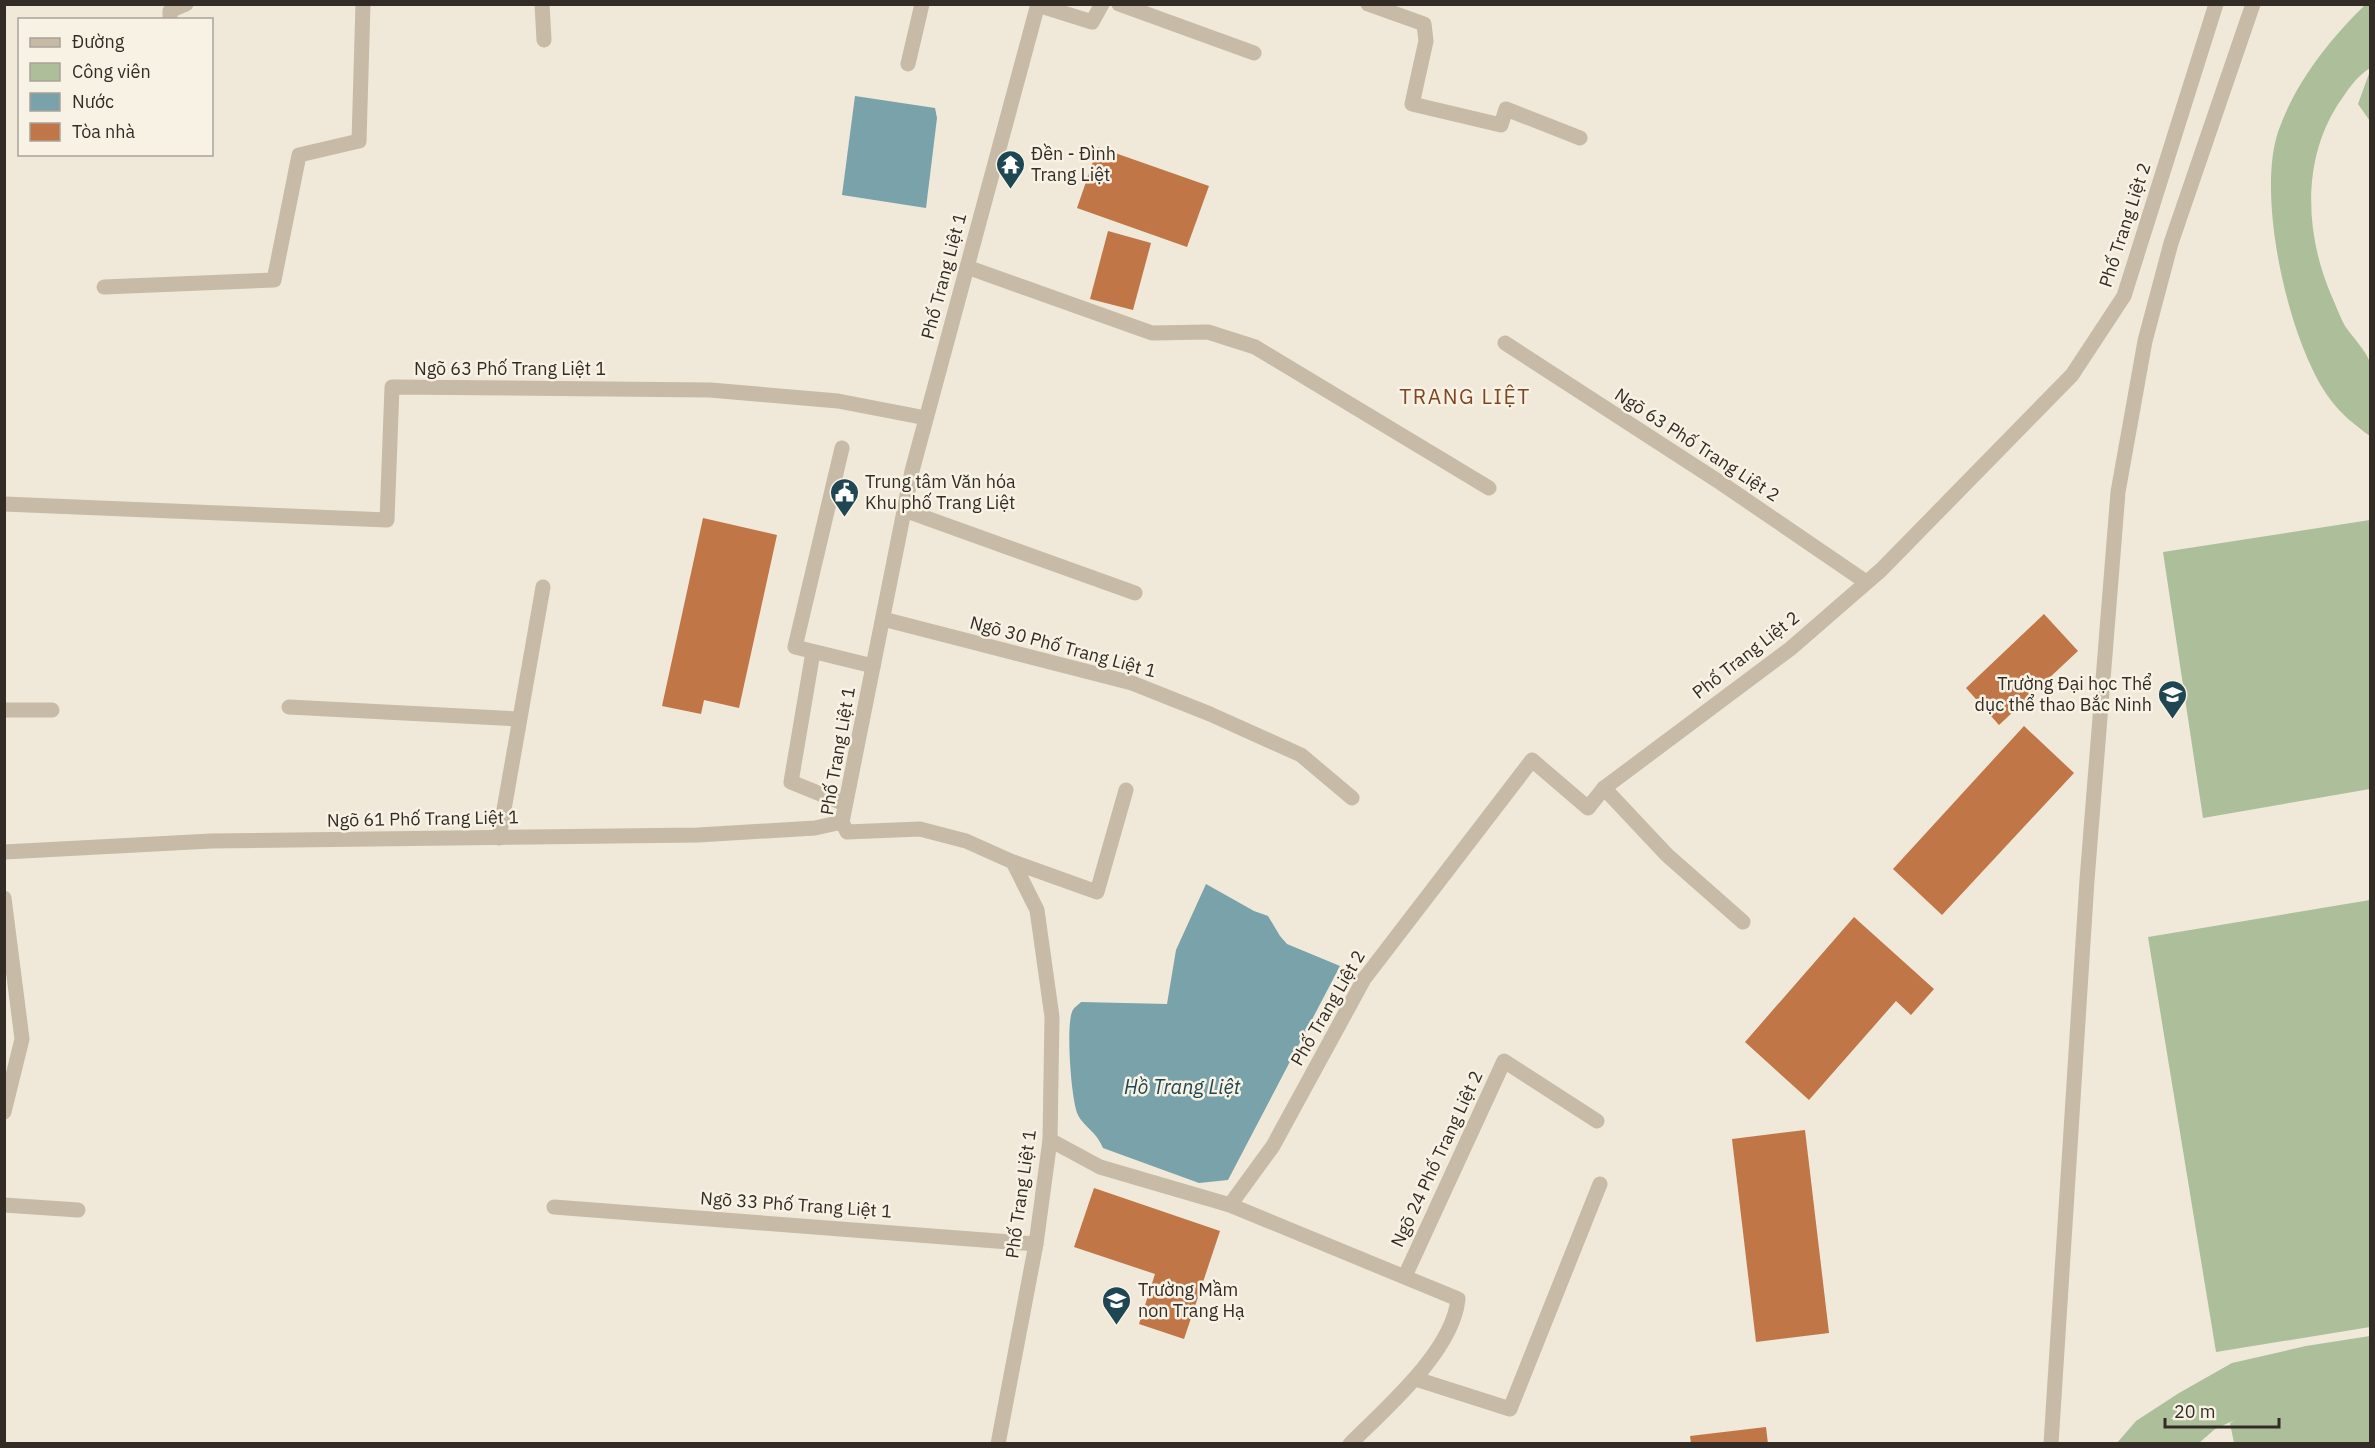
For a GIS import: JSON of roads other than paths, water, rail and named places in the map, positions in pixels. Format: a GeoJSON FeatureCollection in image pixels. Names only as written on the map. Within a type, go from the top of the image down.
{"type":"FeatureCollection","features":[{"type":"Feature","properties":{"kind":"street"},"geometry":{"type":"LineString","coordinates":[[170,18],[170,11],[186,4]]}},
{"type":"Feature","properties":{"kind":"street"},"geometry":{"type":"LineString","coordinates":[[104,287],[274,280],[299,155],[359,141],[363,4]]}},
{"type":"Feature","properties":{"kind":"street"},"geometry":{"type":"LineString","coordinates":[[542,4],[544,40]]}},
{"type":"Feature","properties":{"kind":"street"},"geometry":{"type":"LineString","coordinates":[[908,64],[922,4]]}},
{"type":"Feature","properties":{"kind":"street"},"geometry":{"type":"LineString","coordinates":[[1038,5],[1092,22],[1102,4]]}},
{"type":"Feature","properties":{"kind":"street"},"geometry":{"type":"LineString","coordinates":[[1119,4],[1254,53]]}},
{"type":"Feature","properties":{"kind":"street"},"geometry":{"type":"LineString","coordinates":[[1368,4],[1424,24],[1426,41],[1412,104],[1501,125],[1506,109],[1580,138]]}},
{"type":"Feature","properties":{"kind":"street","name":"Phố Trang Liệt 2"},"geometry":{"type":"LineString","coordinates":[[1230,1205],[1273,1146],[1364,979],[1532,760],[1588,808],[1604,788],[1790,649],[1866,582],[1949,502],[2072,375],[2124,296],[2216,4]]}},
{"type":"Feature","properties":{"kind":"street"},"geometry":{"type":"LineString","coordinates":[[2051,1443],[2087,880],[2118,492],[2145,340],[2171,243],[2253,4]]}},
{"type":"Feature","properties":{"kind":"street","name":"Phố Trang Liệt 1"},"geometry":{"type":"LineString","coordinates":[[998,1443],[1036,1244],[1050,1140],[1052,1017],[1037,910],[1012,862],[966,841],[920,829],[847,832],[842,822],[904,510],[926,418],[1038,5]]}},
{"type":"Feature","properties":{"kind":"street"},"geometry":{"type":"LineString","coordinates":[[967,267],[1152,333],[1208,332],[1255,347],[1489,488]]}},
{"type":"Feature","properties":{"kind":"street","name":"Ngõ 63 Phố Trang Liệt 2"},"geometry":{"type":"LineString","coordinates":[[1505,343],[1721,483],[1866,582]]}},
{"type":"Feature","properties":{"kind":"street","name":"Ngõ 63 Phố Trang Liệt 1"},"geometry":{"type":"LineString","coordinates":[[4,504],[387,520],[392,387],[710,390],[838,401],[926,418]]}},
{"type":"Feature","properties":{"kind":"street"},"geometry":{"type":"LineString","coordinates":[[842,448],[795,647],[873,666]]}},
{"type":"Feature","properties":{"kind":"street"},"geometry":{"type":"LineString","coordinates":[[904,510],[1136,593]]}},
{"type":"Feature","properties":{"kind":"street"},"geometry":{"type":"LineString","coordinates":[[499,838],[543,587]]}},
{"type":"Feature","properties":{"kind":"street","name":"Ngõ 30 Phố Trang Liệt 1"},"geometry":{"type":"LineString","coordinates":[[882,619],[1132,683],[1210,714],[1301,755],[1352,798]]}},
{"type":"Feature","properties":{"kind":"street"},"geometry":{"type":"LineString","coordinates":[[813,652],[791,782],[845,804]]}},
{"type":"Feature","properties":{"kind":"street"},"geometry":{"type":"LineString","coordinates":[[289,707],[519,719]]}},
{"type":"Feature","properties":{"kind":"street"},"geometry":{"type":"LineString","coordinates":[[4,710],[52,710]]}},
{"type":"Feature","properties":{"kind":"street"},"geometry":{"type":"LineString","coordinates":[[1604,788],[1667,855],[1743,922]]}},
{"type":"Feature","properties":{"kind":"street"},"geometry":{"type":"LineString","coordinates":[[1012,862],[1097,892],[1126,790]]}},
{"type":"Feature","properties":{"kind":"street","name":"Ngõ 61 Phố Trang Liệt 1"},"geometry":{"type":"LineString","coordinates":[[4,852],[211,841],[698,835],[814,828],[842,822]]}},
{"type":"Feature","properties":{"kind":"street"},"geometry":{"type":"LineString","coordinates":[[4,898],[22,1039],[4,1112]]}},
{"type":"Feature","properties":{"kind":"street","name":"Ngõ 24 Phố Trang Liệt 2"},"geometry":{"type":"LineString","coordinates":[[1405,1276],[1504,1061],[1597,1120]]}},
{"type":"Feature","properties":{"kind":"street"},"geometry":{"type":"LineString","coordinates":[[1050,1140],[1100,1167],[1230,1205],[1458,1299],[1454,1322],[1416,1379],[1350,1443]]}},
{"type":"Feature","properties":{"kind":"street"},"geometry":{"type":"LineString","coordinates":[[1416,1379],[1510,1409],[1600,1184]]}},
{"type":"Feature","properties":{"kind":"street"},"geometry":{"type":"LineString","coordinates":[[4,1205],[78,1210]]}},
{"type":"Feature","properties":{"kind":"street","name":"Ngõ 33 Phố Trang Liệt 1"},"geometry":{"type":"LineString","coordinates":[[554,1207],[1036,1244]]}},
{"type":"Feature","properties":{"kind":"water"},"geometry":{"type":"Polygon","coordinates":[[[855,96],[935,108],[937,118],[926,208],[842,195],[855,96]]]}},
{"type":"Feature","properties":{"kind":"water","name":"Hồ Trang Liệt"},"geometry":{"type":"Polygon","coordinates":[[[1206,884],[1254,911],[1268,916],[1287,944],[1340,966],[1228,1180],[1199,1183],[1103,1148],[1097,1137],[1078,1115],[1075,1107],[1071,1080],[1069,1032],[1074,1008],[1081,1002],[1167,1004],[1176,950],[1206,884]]]}},
{"type":"Feature","properties":{"kind":"place","name":"Đền - Đình Trang Liệt"},"geometry":{"type":"Point","coordinates":[1010,190]}},
{"type":"Feature","properties":{"kind":"place","name":"Trung tâm Văn hóa Khu phố Trang Liệt"},"geometry":{"type":"Point","coordinates":[844,518]}},
{"type":"Feature","properties":{"kind":"place","name":"Trường Đại học Thể dục thể thao Bắc Ninh"},"geometry":{"type":"Point","coordinates":[2173,720]}},
{"type":"Feature","properties":{"kind":"place","name":"Trường Mầm non Trang Hạ"},"geometry":{"type":"Point","coordinates":[1117,1326]}},
{"type":"Feature","properties":{"kind":"district","name":"TRANG LIỆT"},"geometry":{"type":"Point","coordinates":[1465,397]}}]}
